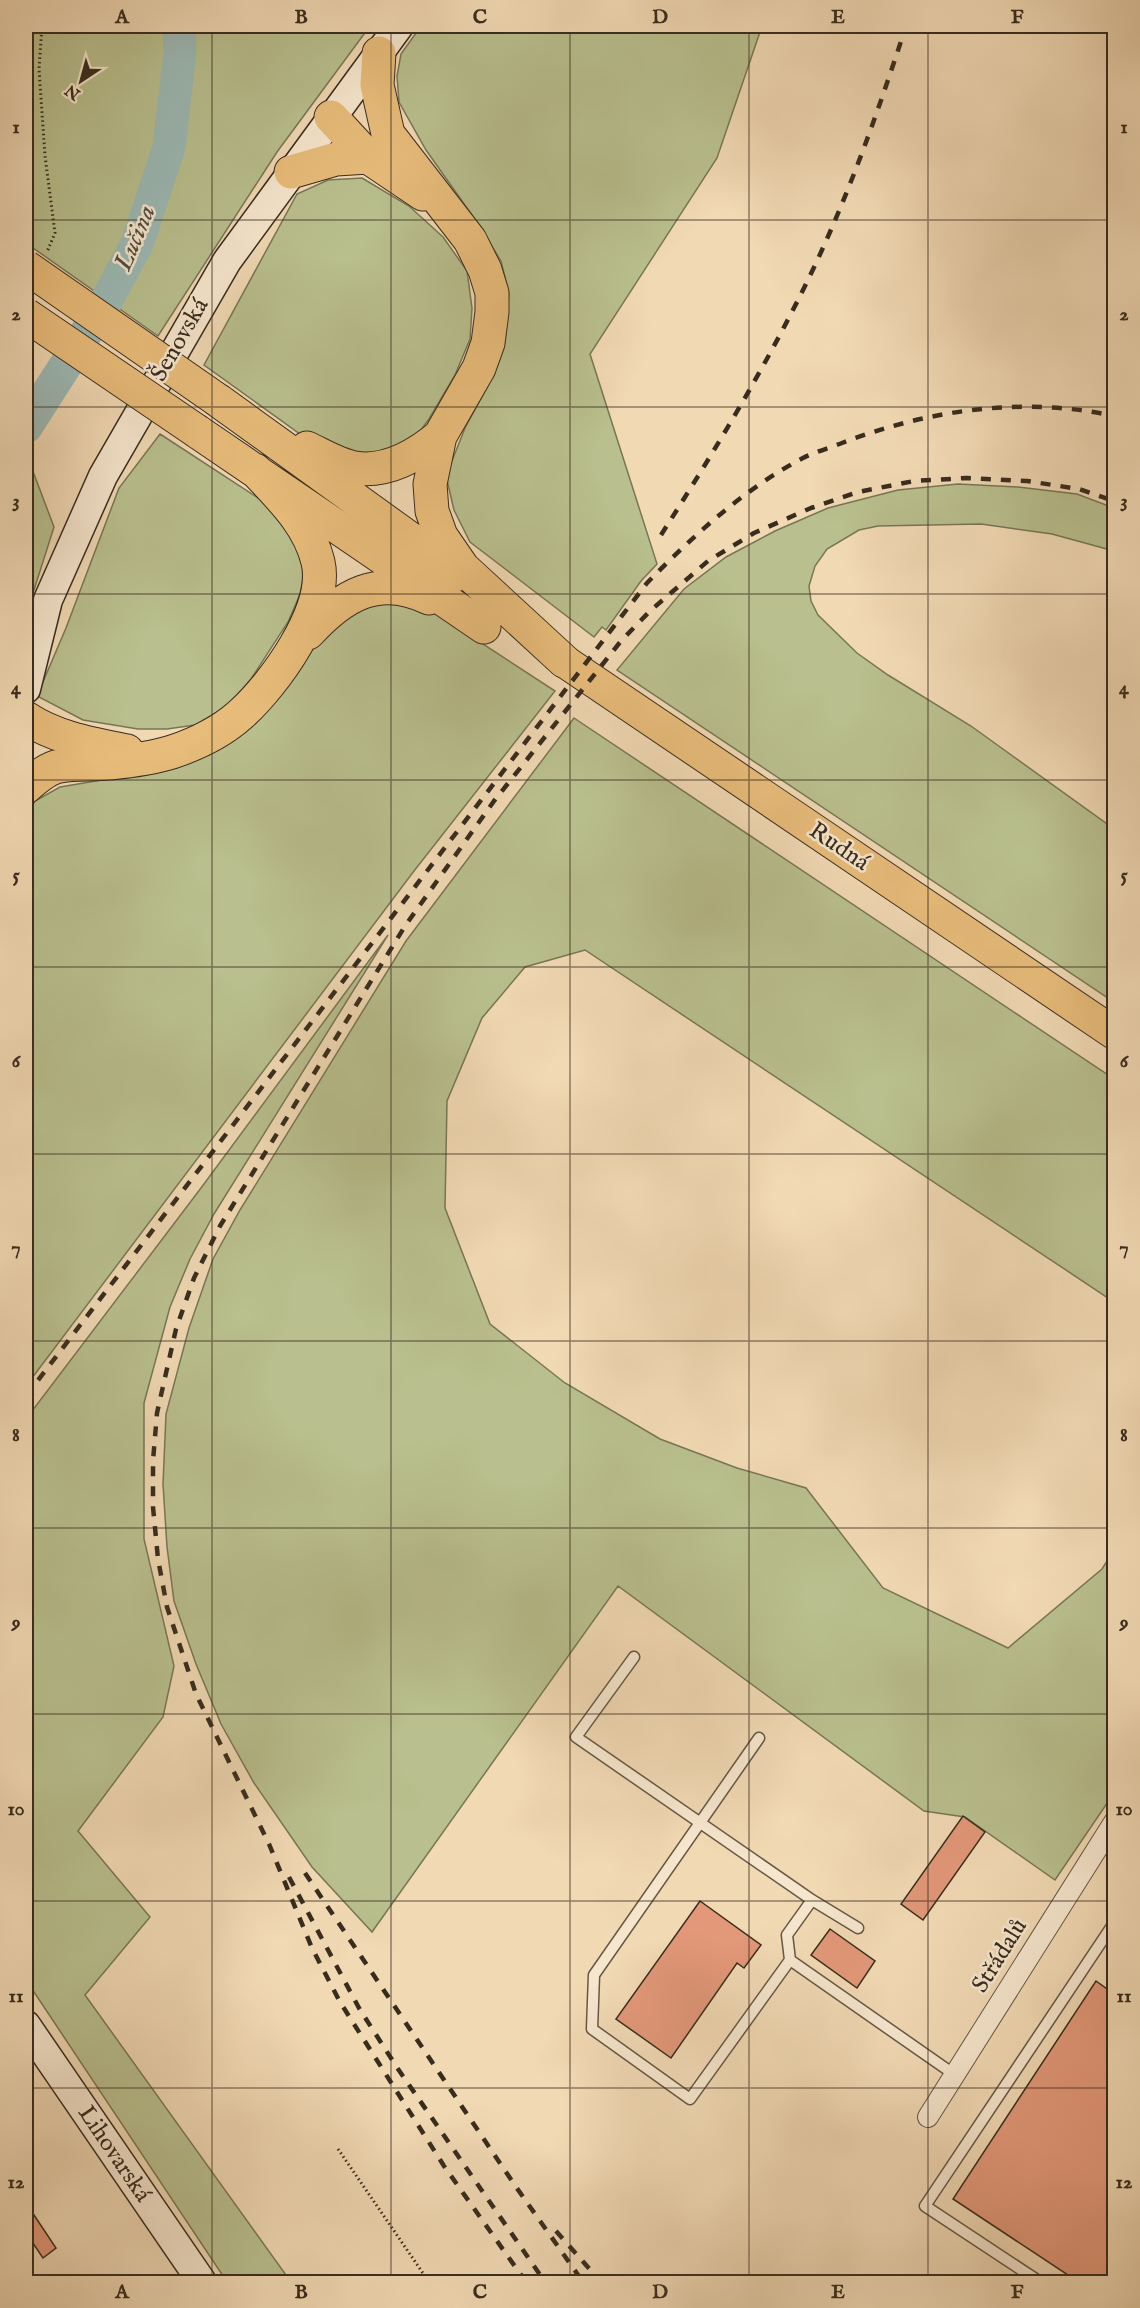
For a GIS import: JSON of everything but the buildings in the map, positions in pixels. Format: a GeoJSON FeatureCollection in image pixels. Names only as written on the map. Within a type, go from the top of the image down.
{"type":"FeatureCollection","features":[{"type":"Feature","properties":{"kind":"highway"},"geometry":{"type":"LineString","coordinates":[[378,146],[379,53]]}},
{"type":"Feature","properties":{"kind":"highway"},"geometry":{"type":"LineString","coordinates":[[333,114],[378,146],[450,212],[470,240],[485,270],[492,292],[488,343],[479,368],[440,436],[430,484],[432,511],[446,544],[492,614]]}},
{"type":"Feature","properties":{"kind":"highway"},"geometry":{"type":"LineString","coordinates":[[291,172],[378,146]]}},
{"type":"Feature","properties":{"kind":"highway"},"geometry":{"type":"LineString","coordinates":[[26,267],[222,403],[381,519],[492,614]]}},
{"type":"Feature","properties":{"kind":"highway"},"geometry":{"type":"LineString","coordinates":[[26,315],[297,501],[492,614],[564,661]]}},
{"type":"Feature","properties":{"kind":"highway"},"geometry":{"type":"LineString","coordinates":[[222,403],[248,408],[307,448],[352,468],[386,466],[396,463],[419,452],[440,436]]}},
{"type":"Feature","properties":{"kind":"highway"},"geometry":{"type":"LineString","coordinates":[[255,470],[299,519],[310,539],[318,562],[319,586],[315,603],[307,624],[291,652]]}},
{"type":"Feature","properties":{"kind":"highway"},"geometry":{"type":"LineString","coordinates":[[26,787],[42,774],[59,766],[110,763],[152,756],[186,747],[223,728],[240,716],[291,652],[330,610],[354,595],[370,590],[400,589],[492,614]]}},
{"type":"Feature","properties":{"kind":"highway"},"geometry":{"type":"LineString","coordinates":[[26,718],[44,729],[68,737],[152,756]]}},
{"type":"Feature","properties":{"kind":"highway"},"geometry":{"type":"LineString","coordinates":[[26,745],[59,766]]}},
{"type":"Feature","properties":{"kind":"main road","name":"Rudná"},"geometry":{"type":"LineString","coordinates":[[564,661],[1114,1033]]}},
{"type":"Feature","properties":{"kind":"street","name":"Šenovská"},"geometry":{"type":"LineString","coordinates":[[26,689],[48,600],[103,476],[226,261],[399,26]]}},
{"type":"Feature","properties":{"kind":"street","name":"Střádalů"},"geometry":{"type":"LineString","coordinates":[[928,2117],[1114,1822]]}},
{"type":"Feature","properties":{"kind":"street","name":"Lihovarská"},"geometry":{"type":"LineString","coordinates":[[26,2025],[202,2283]]}},
{"type":"Feature","properties":{"kind":"lane"},"geometry":{"type":"LineString","coordinates":[[634,1657],[576,1737],[812,1900],[858,1928]]}},
{"type":"Feature","properties":{"kind":"lane"},"geometry":{"type":"LineString","coordinates":[[759,1738],[594,1975],[592,2029],[690,2099],[790,1960],[787,1935],[812,1900]]}},
{"type":"Feature","properties":{"kind":"lane"},"geometry":{"type":"LineString","coordinates":[[1040,2283],[925,2206],[1114,1923]]}},
{"type":"Feature","properties":{"kind":"lane"},"geometry":{"type":"LineString","coordinates":[[790,1960],[955,2075]]}},
{"type":"Feature","properties":{"kind":"path"},"geometry":{"type":"LineString","coordinates":[[42,26],[39,69],[45,156],[55,233]]}},
{"type":"Feature","properties":{"kind":"path"},"geometry":{"type":"LineString","coordinates":[[338,2149],[429,2283]]}},
{"type":"Feature","properties":{"kind":"green space"},"geometry":{"type":"Polygon","coordinates":[[[26,26],[370,26],[277,152],[158,336],[26,243],[26,26]]]}},
{"type":"Feature","properties":{"kind":"green space"},"geometry":{"type":"Polygon","coordinates":[[[421,26],[762,26],[717,158],[590,354],[657,564],[641,581],[606,630],[602,627],[594,637],[470,542],[454,510],[446,476],[465,428],[490,382],[505,342],[509,293],[501,261],[479,225],[426,150],[399,102],[397,76],[401,54],[421,26]]]}},
{"type":"Feature","properties":{"kind":"green space"},"geometry":{"type":"Polygon","coordinates":[[[362,178],[409,206],[443,237],[467,271],[472,308],[470,339],[455,375],[415,438],[388,450],[361,454],[318,447],[204,365],[297,194],[328,180],[362,178]]]}},
{"type":"Feature","properties":{"kind":"green space"},"geometry":{"type":"Polygon","coordinates":[[[160,434],[272,507],[298,539],[305,568],[301,592],[288,622],[251,679],[228,706],[195,725],[167,729],[138,729],[83,720],[37,696],[66,628],[119,488],[160,434]]]}},
{"type":"Feature","properties":{"kind":"green space"},"geometry":{"type":"Polygon","coordinates":[[[26,453],[54,527],[26,615],[26,453]]]}},
{"type":"Feature","properties":{"kind":"green space"},"geometry":{"type":"Polygon","coordinates":[[[958,484],[1018,487],[1077,494],[1114,508],[1114,551],[1052,534],[981,524],[878,526],[859,530],[827,549],[815,566],[809,586],[811,601],[818,615],[857,653],[888,675],[971,726],[1114,829],[1114,1002],[617,670],[684,589],[726,557],[775,531],[828,508],[898,490],[958,484]]]}},
{"type":"Feature","properties":{"kind":"green space"},"geometry":{"type":"Polygon","coordinates":[[[364,601],[428,608],[555,691],[414,871],[26,1386],[26,816],[35,801],[60,787],[155,771],[251,721],[340,618],[364,601]]]}},
{"type":"Feature","properties":{"kind":"green space"},"geometry":{"type":"Polygon","coordinates":[[[574,718],[1114,1079],[1114,1302],[585,950],[525,967],[482,1018],[447,1101],[445,1208],[490,1324],[565,1383],[660,1439],[737,1468],[806,1488],[883,1588],[1008,1648],[1102,1569],[1114,1550],[1114,1793],[1055,1880],[965,1817],[924,1811],[618,1586],[372,1932],[312,1867],[254,1783],[221,1724],[196,1664],[174,1601],[167,1547],[163,1484],[166,1414],[189,1328],[213,1259],[240,1210],[406,941],[574,718]]]}},
{"type":"Feature","properties":{"kind":"green space"},"geometry":{"type":"Polygon","coordinates":[[[388,935],[214,1214],[190,1259],[170,1307],[144,1403],[144,1539],[174,1666],[163,1717],[78,1831],[150,1917],[85,1995],[291,2282],[227,2282],[26,1980],[26,1419],[388,935]]]}},
{"type":"Feature","properties":{"kind":"waterway","name":"Lučina"},"geometry":{"type":"LineString","coordinates":[[26,427],[104,305],[137,244],[169,147],[180,52],[179,26]]}},
{"type":"Feature","properties":{"kind":"railway"},"geometry":{"type":"LineString","coordinates":[[661,535],[736,413],[804,288],[834,224],[860,158],[906,26]]}},
{"type":"Feature","properties":{"kind":"railway"},"geometry":{"type":"LineString","coordinates":[[26,1396],[647,583],[701,531],[760,484],[803,458],[908,422],[976,410],[1011,407],[1080,410],[1114,416]]}},
{"type":"Feature","properties":{"kind":"railway"},"geometry":{"type":"LineString","coordinates":[[526,2282],[444,2166],[340,2002],[312,1948],[269,1844],[196,1694],[167,1607],[158,1559],[153,1507],[153,1461],[157,1413],[176,1329],[194,1278],[220,1226],[405,926],[494,801],[621,641],[650,611],[708,561],[754,533],[811,508],[858,492],[914,481],[967,478],[1027,481],[1079,489],[1114,501]]}},
{"type":"Feature","properties":{"kind":"railway"},"geometry":{"type":"LineString","coordinates":[[305,1873],[514,2184],[583,2282]]}},
{"type":"Feature","properties":{"kind":"railway"},"geometry":{"type":"LineString","coordinates":[[289,1877],[359,2008],[396,2066],[545,2282]]}},
{"type":"Feature","properties":{"kind":"railway"},"geometry":{"type":"LineString","coordinates":[[556,2231],[601,2282]]}}]}
